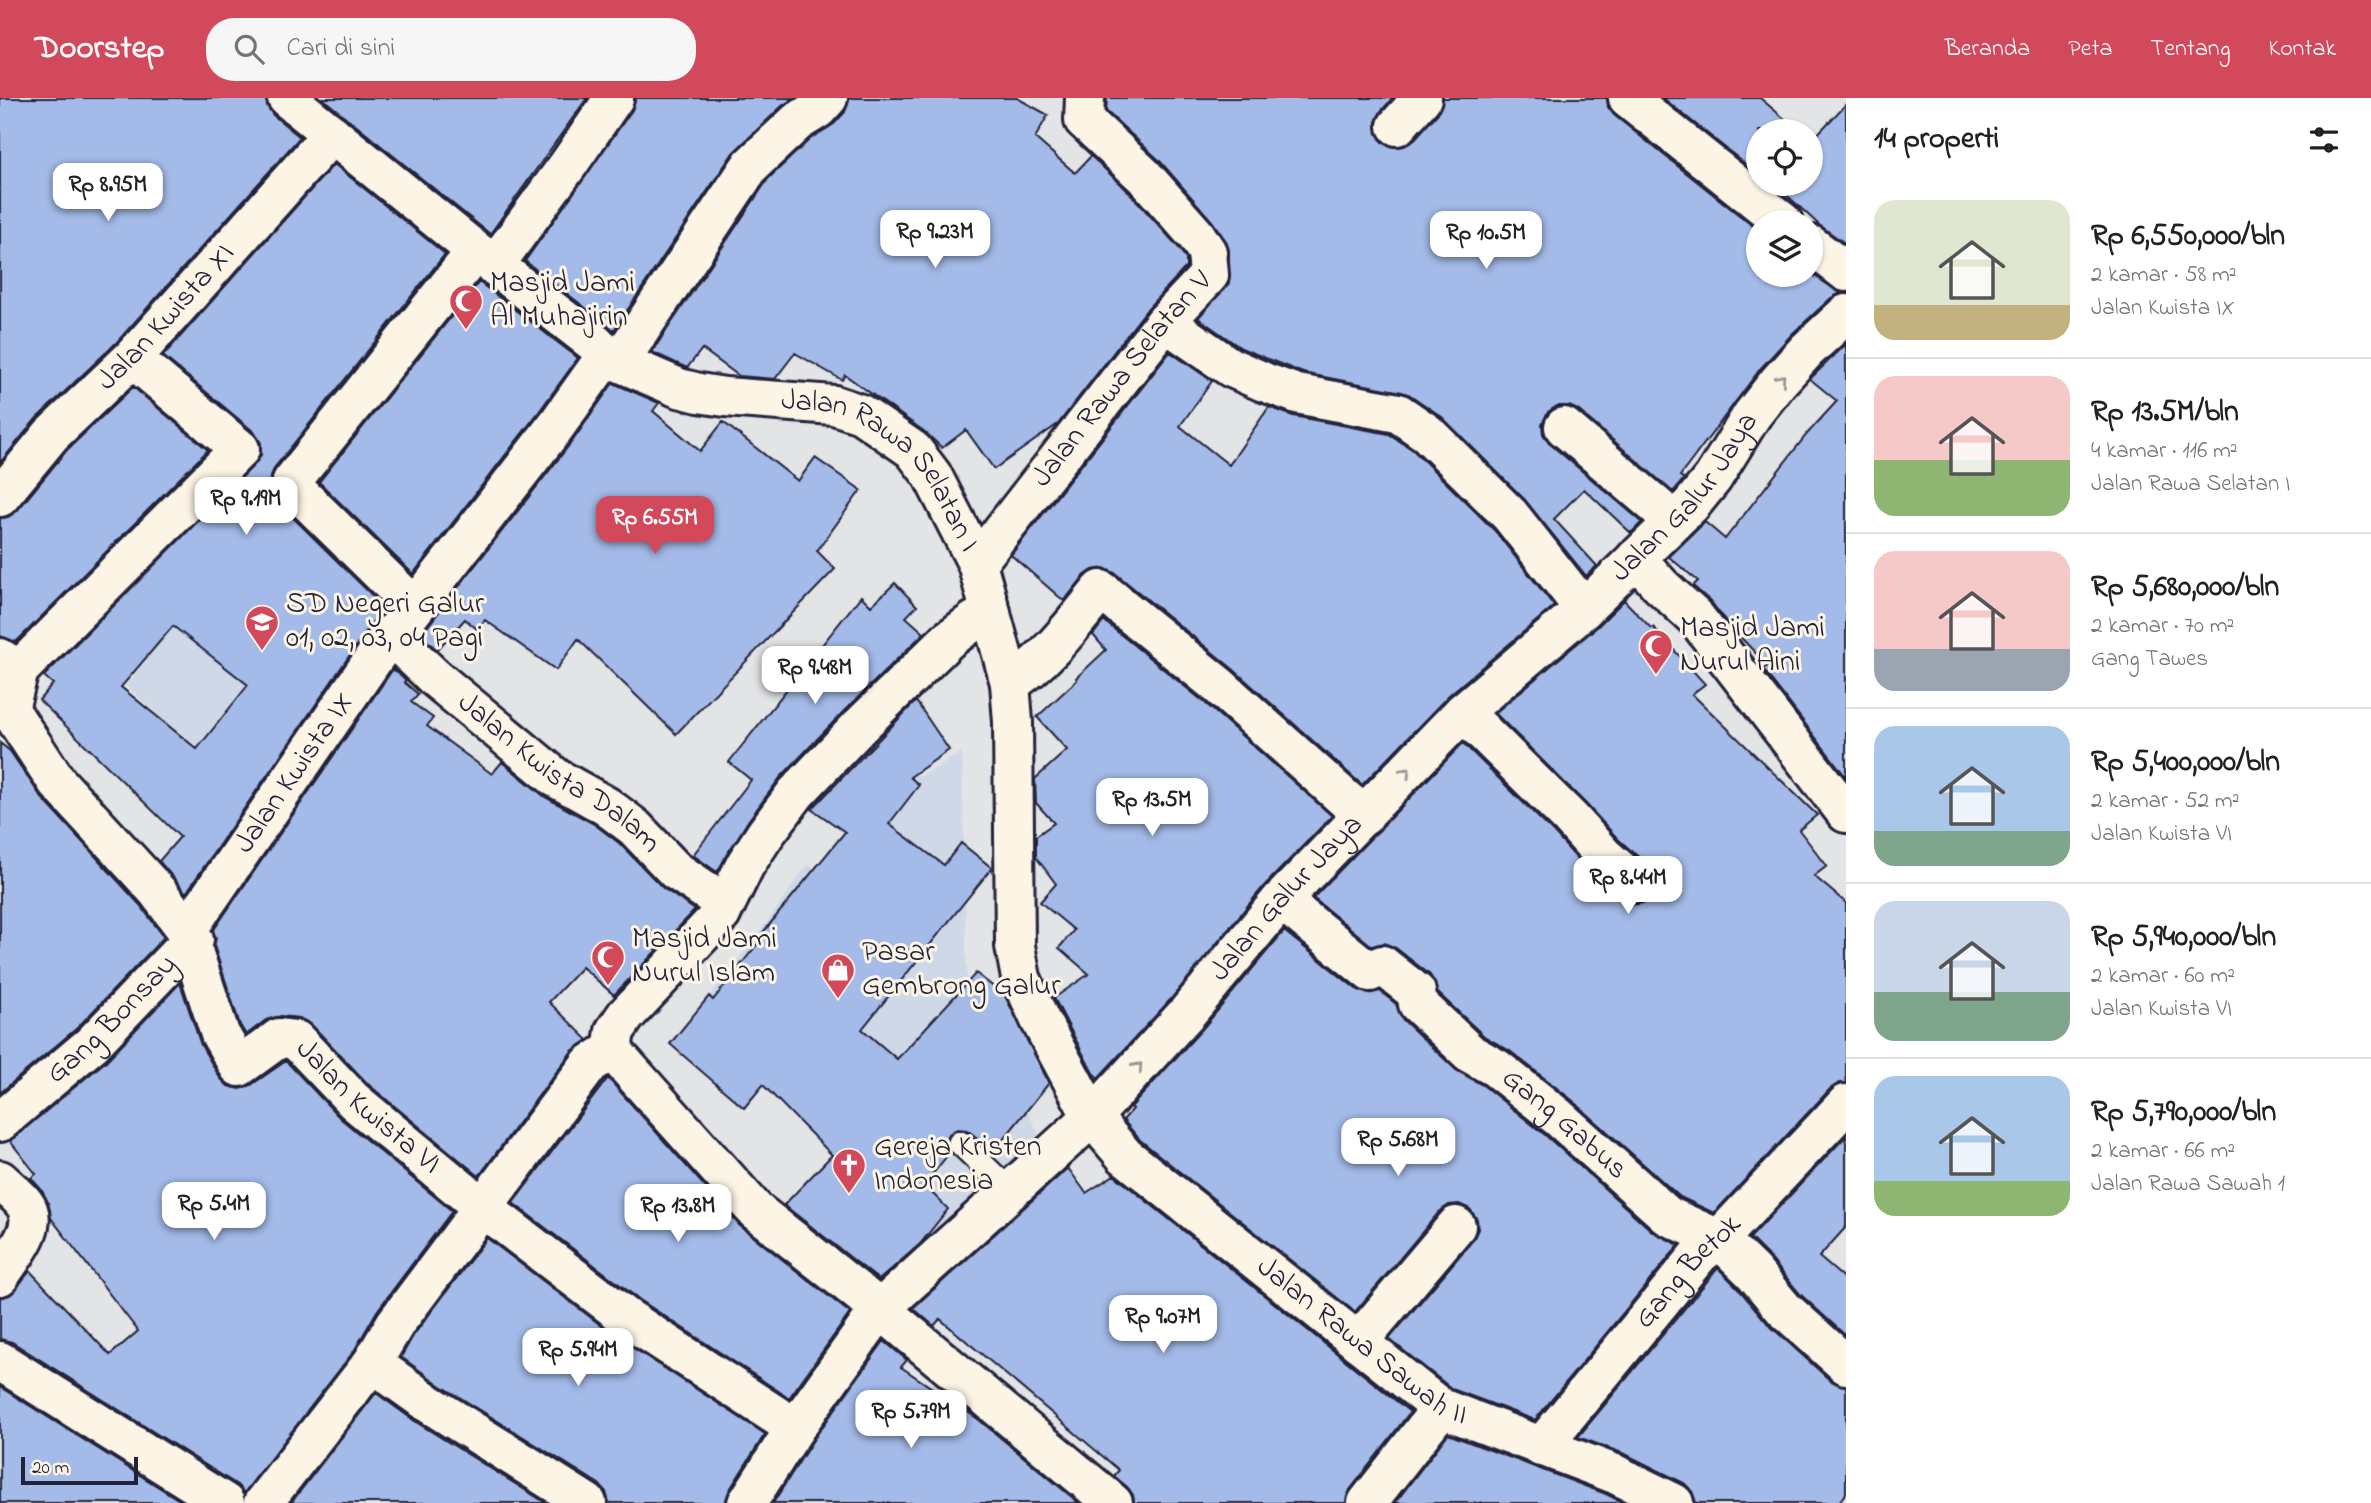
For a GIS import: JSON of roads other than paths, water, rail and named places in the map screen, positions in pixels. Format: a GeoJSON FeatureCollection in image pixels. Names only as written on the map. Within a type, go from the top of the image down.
{"type":"FeatureCollection","features":[{"type":"Feature","properties":{"kind":"street","name":"Jalan Rawa Selatan I"},"geometry":{"type":"LineString","coordinates":[[286,98],[613,358],[679,388],[699,393],[834,405],[861,414],[913,450],[932,475],[977,563],[991,612],[1010,683],[1013,722],[1014,946],[1021,978],[1040,1020],[1092,1117]]}},
{"type":"Feature","properties":{"kind":"street"},"geometry":{"type":"LineString","coordinates":[[415,607],[293,487],[292,481],[568,165],[614,98]]}},
{"type":"Feature","properties":{"kind":"street","name":"Jalan Kwista IX"},"geometry":{"type":"LineString","coordinates":[[190,937],[390,635],[399,628],[556,426],[613,358],[751,165],[797,122],[818,109],[828,98]]}},
{"type":"Feature","properties":{"kind":"street","name":"Jalan Rawa Selatan V"},"geometry":{"type":"LineString","coordinates":[[977,563],[1165,322],[1209,275],[1207,252],[1196,235],[1144,177],[1084,120],[1082,98]]}},
{"type":"Feature","properties":{"kind":"street"},"geometry":{"type":"LineString","coordinates":[[1628,98],[1768,210]]}},
{"type":"Feature","properties":{"kind":"street","name":"Jalan Kwista XI"},"geometry":{"type":"LineString","coordinates":[[0,497],[51,435],[132,358],[331,134]]}},
{"type":"Feature","properties":{"kind":"street"},"geometry":{"type":"LineString","coordinates":[[1823,254],[1846,272]]}},
{"type":"Feature","properties":{"kind":"street","name":"Jalan Galur Jaya"},"geometry":{"type":"LineString","coordinates":[[747,1503],[880,1309],[1092,1117],[1187,1013],[1281,900],[1463,712],[1584,609],[1691,505],[1713,478],[1752,415],[1778,382],[1807,350],[1846,314]]}},
{"type":"Feature","properties":{"kind":"street"},"geometry":{"type":"LineString","coordinates":[[1165,322],[1230,367],[1264,382],[1297,394],[1398,412],[1427,433],[1510,515],[1584,609]]}},
{"type":"Feature","properties":{"kind":"street"},"geometry":{"type":"LineString","coordinates":[[9,664],[240,449],[132,358]]}},
{"type":"Feature","properties":{"kind":"street"},"geometry":{"type":"LineString","coordinates":[[1564,427],[1674,521]]}},
{"type":"Feature","properties":{"kind":"street"},"geometry":{"type":"LineString","coordinates":[[1636,558],[1661,586],[1696,618],[1846,813]]}},
{"type":"Feature","properties":{"kind":"street"},"geometry":{"type":"LineString","coordinates":[[1010,683],[1025,674],[1065,634],[1101,590],[1218,685],[1364,816]]}},
{"type":"Feature","properties":{"kind":"street"},"geometry":{"type":"LineString","coordinates":[[991,612],[948,640],[796,793],[745,865],[721,914],[626,1015],[614,1031],[612,1050],[756,1212],[880,1309],[1113,1503]]}},
{"type":"Feature","properties":{"kind":"street","name":"Jalan Kwista Dalam"},"geometry":{"type":"LineString","coordinates":[[390,635],[434,677],[556,778],[606,806],[634,827],[676,870],[715,897],[721,914]]}},
{"type":"Feature","properties":{"kind":"street","name":"Jalan Kwista VI"},"geometry":{"type":"LineString","coordinates":[[9,664],[9,709],[57,782],[157,891],[190,937],[220,1034],[239,1068],[279,1038],[296,1040],[354,1101],[482,1207],[626,1318],[796,1428]]}},
{"type":"Feature","properties":{"kind":"street"},"geometry":{"type":"LineString","coordinates":[[1463,712],[1570,818],[1603,855],[1635,883]]}},
{"type":"Feature","properties":{"kind":"street","name":"Gang Gabus"},"geometry":{"type":"LineString","coordinates":[[1281,900],[1370,972],[1382,965],[1416,992],[1418,1004],[1471,1054],[1496,1068],[1558,1117],[1668,1216],[1719,1239],[1753,1272],[1783,1309],[1846,1365]]}},
{"type":"Feature","properties":{"kind":"street","name":"Gang Bonsay"},"geometry":{"type":"LineString","coordinates":[[0,1122],[92,1044],[179,953],[190,937]]}},
{"type":"Feature","properties":{"kind":"street"},"geometry":{"type":"LineString","coordinates":[[263,1503],[372,1363],[395,1324],[590,1064],[612,1050]]}},
{"type":"Feature","properties":{"kind":"street","name":"Gang Betok"},"geometry":{"type":"LineString","coordinates":[[1541,1447],[1699,1254],[1719,1239],[1846,1104]]}},
{"type":"Feature","properties":{"kind":"street","name":"Jalan Rawa Sawah II"},"geometry":{"type":"LineString","coordinates":[[1092,1117],[1125,1156],[1441,1408],[1615,1474],[1674,1503]]}},
{"type":"Feature","properties":{"kind":"street"},"geometry":{"type":"LineString","coordinates":[[0,1180],[24,1203],[31,1216],[29,1230],[0,1276]]}},
{"type":"Feature","properties":{"kind":"street"},"geometry":{"type":"LineString","coordinates":[[1358,1342],[1456,1226]]}},
{"type":"Feature","properties":{"kind":"street"},"geometry":{"type":"LineString","coordinates":[[0,1361],[174,1490],[225,1503]]}},
{"type":"Feature","properties":{"kind":"street"},"geometry":{"type":"LineString","coordinates":[[372,1363],[428,1403],[587,1503]]}},
{"type":"Feature","properties":{"kind":"street"},"geometry":{"type":"LineString","coordinates":[[1367,1503],[1441,1408]]}},
{"type":"Feature","properties":{"kind":"lane"},"geometry":{"type":"LineString","coordinates":[[960,1143],[1010,1191]]}},
{"type":"Feature","properties":{"kind":"place","name":"Masjid Jami Al Muhajirin"},"geometry":{"type":"Point","coordinates":[466,331]}},
{"type":"Feature","properties":{"kind":"place","name":"SD Negeri Galur 01, 02, 03, 04 Pagi"},"geometry":{"type":"Point","coordinates":[262,652]}},
{"type":"Feature","properties":{"kind":"place","name":"Masjid Jami Nurul Aini"},"geometry":{"type":"Point","coordinates":[1656,676]}},
{"type":"Feature","properties":{"kind":"place","name":"Masjid Jami Nurul Islam"},"geometry":{"type":"Point","coordinates":[608,987]}},
{"type":"Feature","properties":{"kind":"place","name":"Pasar Gembrong Galur"},"geometry":{"type":"Point","coordinates":[838,1000]}},
{"type":"Feature","properties":{"kind":"place","name":"Gereja Kristen Indonesia"},"geometry":{"type":"Point","coordinates":[849,1195]}}]}
